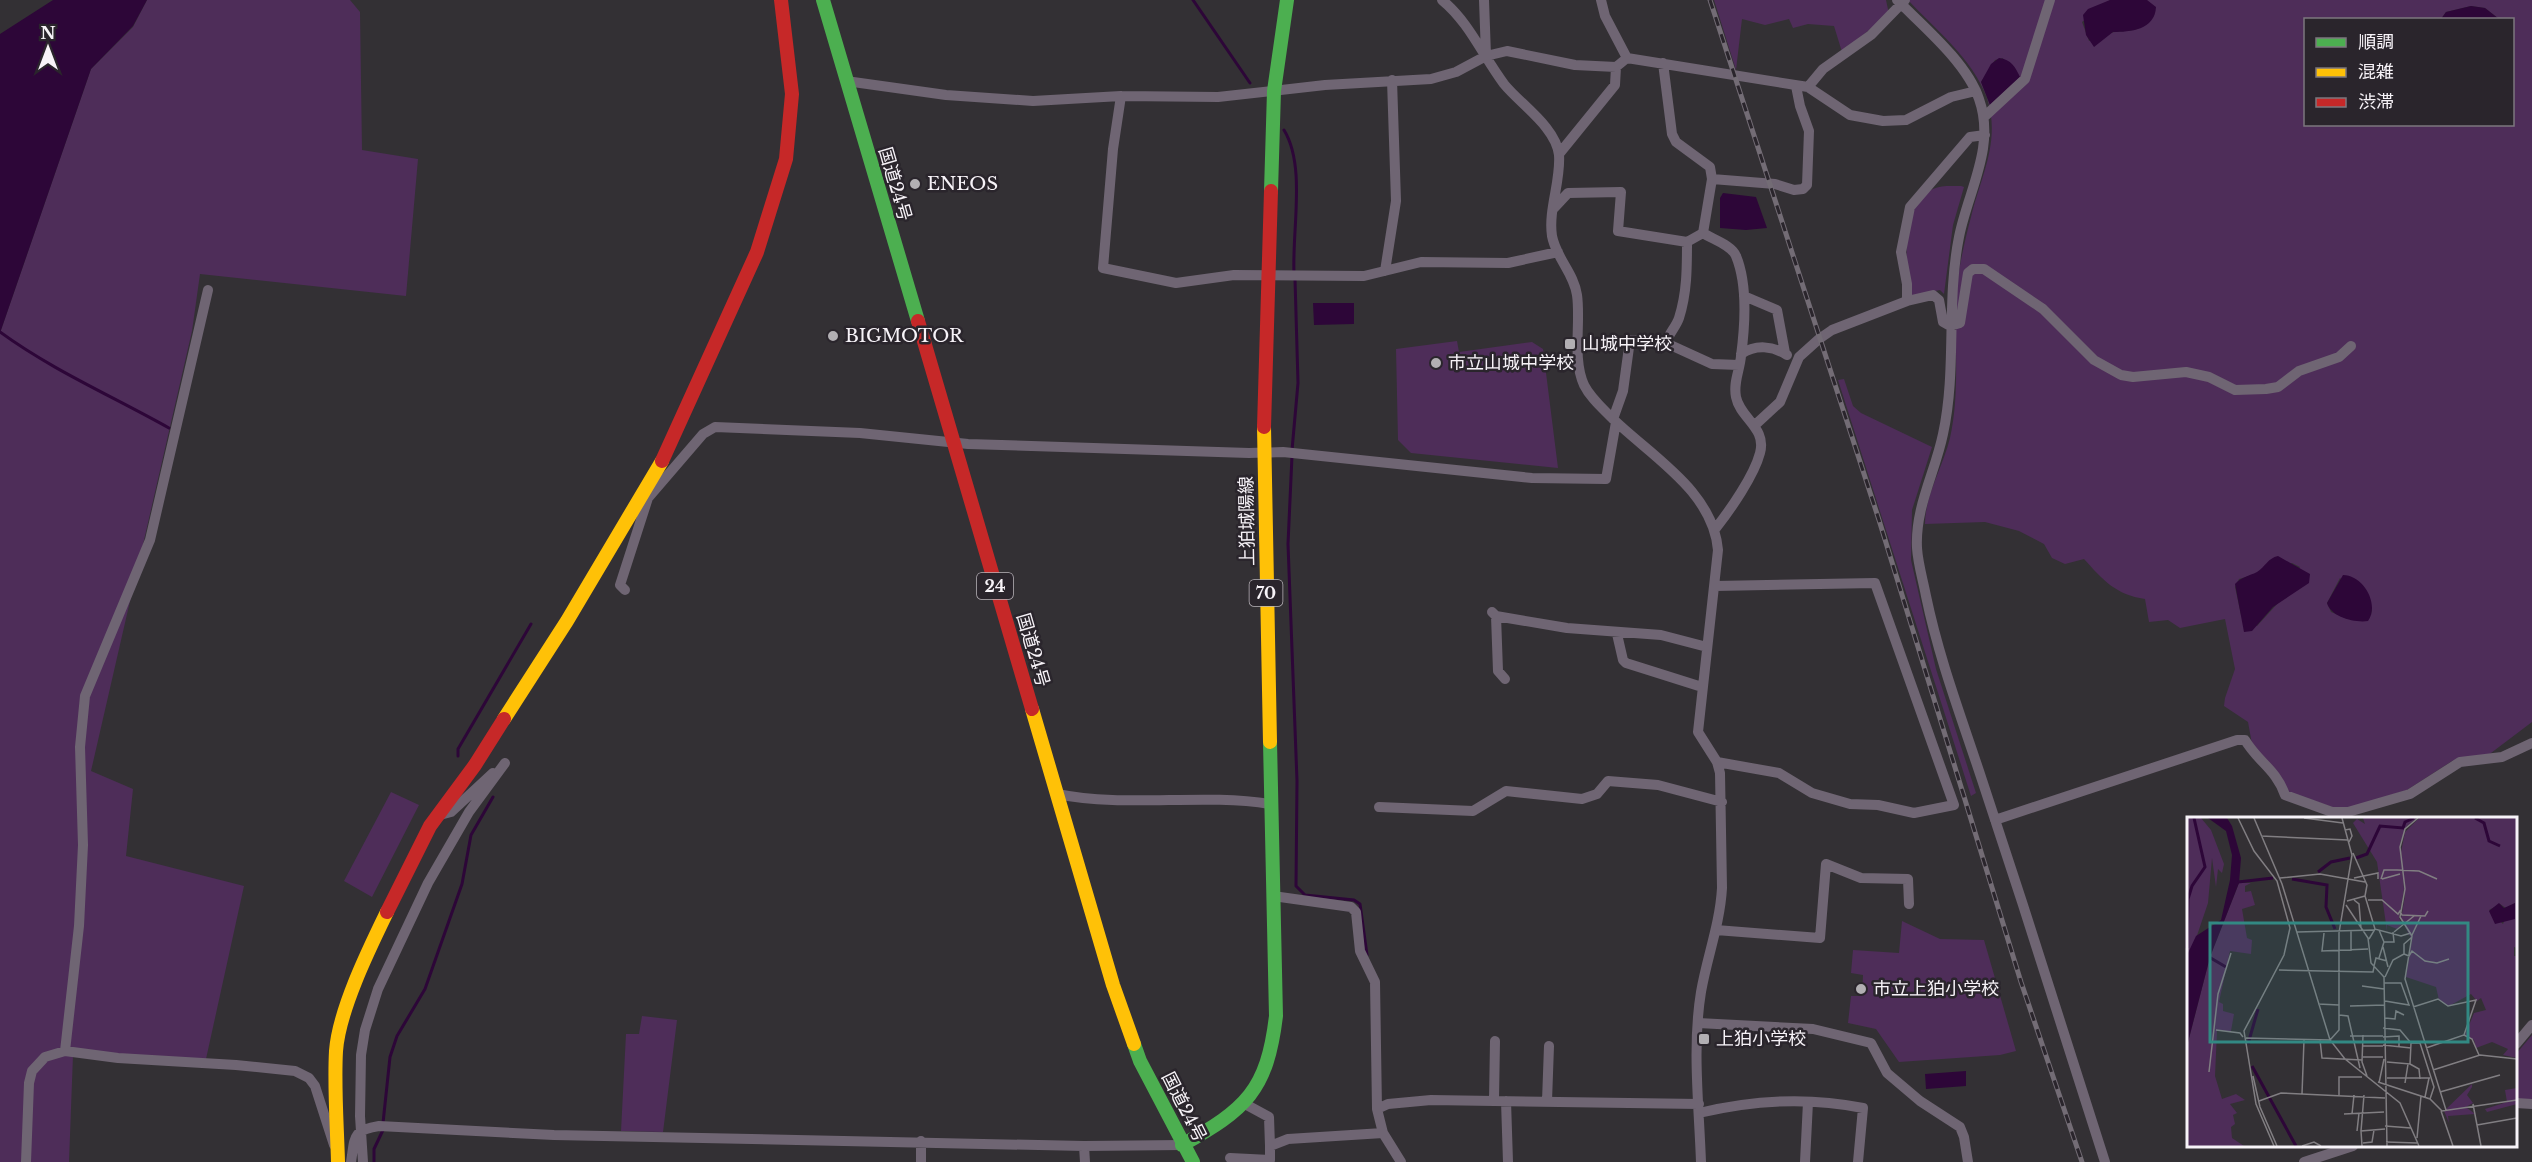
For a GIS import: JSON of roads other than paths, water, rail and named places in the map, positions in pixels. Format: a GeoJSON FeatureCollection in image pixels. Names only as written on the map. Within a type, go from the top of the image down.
{"type":"FeatureCollection","features":[{"type":"Feature","properties":{"kind":"main road"},"geometry":{"type":"LineString","coordinates":[[338,1158],[335,1060],[346,1011],[368,951],[430,826],[440,815],[646,497],[757,252],[786,159],[792,94],[781,0]]}},
{"type":"Feature","properties":{"kind":"main road","name":"国道24号"},"geometry":{"type":"LineString","coordinates":[[823,0],[1113,986],[1140,1061],[1182,1145],[1193,1162]]}},
{"type":"Feature","properties":{"kind":"main road","name":"上狛城陽線"},"geometry":{"type":"LineString","coordinates":[[1182,1145],[1225,1121],[1245,1104],[1264,1077],[1274,1048],[1276,1016],[1263,452],[1274,91],[1287,0]]}},
{"type":"Feature","properties":{"kind":"street"},"geometry":{"type":"LineString","coordinates":[[1442,0],[1486,56],[1504,84],[1548,132],[1559,154],[1552,234],[1557,252],[1573,279],[1577,292],[1581,378],[1591,397],[1614,421],[1690,489],[1702,503],[1716,528],[1718,550],[1715,586],[1698,732],[1717,762],[1722,802],[1722,888],[1716,930],[1701,991],[1698,1023],[1701,1162]]}},
{"type":"Feature","properties":{"kind":"street"},"geometry":{"type":"LineString","coordinates":[[1484,0],[1486,56]]}},
{"type":"Feature","properties":{"kind":"street"},"geometry":{"type":"LineString","coordinates":[[1601,0],[1605,16],[1627,58]]}},
{"type":"Feature","properties":{"kind":"street"},"geometry":{"type":"LineString","coordinates":[[1984,117],[2025,79],[2050,0]]}},
{"type":"Feature","properties":{"kind":"street"},"geometry":{"type":"LineString","coordinates":[[1808,87],[1823,69],[1871,35],[1901,1],[1961,67],[1976,91],[1984,117],[1985,135],[1981,161],[1959,234],[1951,291],[1947,412],[1943,436],[1919,511],[1917,547],[1931,619],[1946,670],[2105,1162]]}},
{"type":"Feature","properties":{"kind":"street"},"geometry":{"type":"LineString","coordinates":[[846,81],[946,95],[1033,101],[1121,96],[1218,98],[1443,76],[1486,56],[1507,51],[1575,65],[1616,68]]}},
{"type":"Feature","properties":{"kind":"street"},"geometry":{"type":"LineString","coordinates":[[1559,154],[1615,85],[1616,68],[1627,58]]}},
{"type":"Feature","properties":{"kind":"street"},"geometry":{"type":"LineString","coordinates":[[1627,58],[1808,87],[1858,118],[1896,122],[1906,120],[1957,95],[1976,91]]}},
{"type":"Feature","properties":{"kind":"street"},"geometry":{"type":"LineString","coordinates":[[1554,208],[1568,193],[1622,192],[1618,231],[1687,242],[1702,233],[1712,179],[1710,167],[1676,142],[1672,134],[1663,63]]}},
{"type":"Feature","properties":{"kind":"street"},"geometry":{"type":"LineString","coordinates":[[1385,271],[1396,201],[1392,80]]}},
{"type":"Feature","properties":{"kind":"street"},"geometry":{"type":"LineString","coordinates":[[1712,179],[1775,184],[1794,190],[1803,189],[1807,185],[1809,131],[1796,86]]}},
{"type":"Feature","properties":{"kind":"street"},"geometry":{"type":"LineString","coordinates":[[1121,96],[1113,149],[1103,268],[1176,283],[1222,276],[1364,276],[1421,262],[1508,263],[1557,252]]}},
{"type":"Feature","properties":{"kind":"street"},"geometry":{"type":"LineString","coordinates":[[1906,301],[1907,284],[1901,252],[1910,207],[1970,137],[1985,135]]}},
{"type":"Feature","properties":{"kind":"street"},"geometry":{"type":"LineString","coordinates":[[1702,233],[1730,249],[1736,256],[1744,296],[1735,395],[1743,412],[1755,425],[1759,436],[1760,453],[1726,515],[1716,528]]}},
{"type":"Feature","properties":{"kind":"street"},"geometry":{"type":"LineString","coordinates":[[1666,343],[1669,332],[1678,322],[1683,306],[1687,284],[1687,242]]}},
{"type":"Feature","properties":{"kind":"street"},"geometry":{"type":"LineString","coordinates":[[1755,425],[1780,402],[1799,357],[1832,330],[1929,294],[1936,297],[1943,322],[1950,326],[1960,323],[1966,276],[1970,270],[1977,268],[1997,276],[2043,309],[2094,360],[2121,375],[2133,377],[2186,372],[2209,377],[2235,390],[2266,389],[2278,387],[2299,371],[2339,357],[2351,346]]}},
{"type":"Feature","properties":{"kind":"street"},"geometry":{"type":"LineString","coordinates":[[65,1051],[79,926],[83,845],[80,747],[85,696],[150,540],[208,290]]}},
{"type":"Feature","properties":{"kind":"street"},"geometry":{"type":"LineString","coordinates":[[1744,296],[1777,310],[1785,353]]}},
{"type":"Feature","properties":{"kind":"street"},"geometry":{"type":"LineString","coordinates":[[625,590],[620,585],[646,497],[703,434],[715,427],[860,433],[968,444],[1291,452],[1532,478],[1606,479],[1614,421],[1623,391],[1630,340],[1666,343],[1712,364],[1740,359],[1761,347],[1785,353],[1797,363]]}},
{"type":"Feature","properties":{"kind":"street"},"geometry":{"type":"LineString","coordinates":[[1715,586],[1875,583],[1954,805],[1914,813],[1878,805],[1850,804],[1812,793],[1779,773],[1717,762]]}},
{"type":"Feature","properties":{"kind":"street"},"geometry":{"type":"LineString","coordinates":[[1505,679],[1498,670],[1494,614],[1617,634],[1661,635],[1707,647]]}},
{"type":"Feature","properties":{"kind":"street"},"geometry":{"type":"LineString","coordinates":[[1617,634],[1623,660],[1626,663],[1702,687]]}},
{"type":"Feature","properties":{"kind":"street"},"geometry":{"type":"LineString","coordinates":[[1995,820],[2237,740],[2245,740],[2254,755],[2274,771],[2285,795],[2340,813],[2410,794],[2460,762],[2502,757],[2532,743]]}},
{"type":"Feature","properties":{"kind":"street"},"geometry":{"type":"LineString","coordinates":[[363,1162],[361,1055],[365,1030],[378,989],[428,883],[469,812],[505,763],[451,812],[440,815]]}},
{"type":"Feature","properties":{"kind":"street"},"geometry":{"type":"LineString","coordinates":[[1379,807],[1473,811],[1506,791],[1582,799],[1597,794],[1608,781],[1659,785],[1722,802]]}},
{"type":"Feature","properties":{"kind":"street"},"geometry":{"type":"LineString","coordinates":[[1056,794],[1078,799],[1172,802],[1230,800],[1270,804]]}},
{"type":"Feature","properties":{"kind":"street"},"geometry":{"type":"LineString","coordinates":[[1716,930],[1820,938],[1826,864],[1861,878],[1908,879],[1909,904]]}},
{"type":"Feature","properties":{"kind":"street"},"geometry":{"type":"LineString","coordinates":[[1273,896],[1351,907],[1356,912],[1360,951],[1375,982],[1377,1109],[1383,1133],[1401,1162]]}},
{"type":"Feature","properties":{"kind":"street"},"geometry":{"type":"LineString","coordinates":[[1698,1023],[1813,1029],[1871,1043],[1887,1073],[1920,1101],[1957,1123],[1964,1137],[1968,1162]]}},
{"type":"Feature","properties":{"kind":"street"},"geometry":{"type":"LineString","coordinates":[[2517,1043],[2532,1025]]}},
{"type":"Feature","properties":{"kind":"street"},"geometry":{"type":"LineString","coordinates":[[1494,1041],[1508,1162]]}},
{"type":"Feature","properties":{"kind":"street"},"geometry":{"type":"LineString","coordinates":[[1547,1101],[1549,1046]]}},
{"type":"Feature","properties":{"kind":"street"},"geometry":{"type":"LineString","coordinates":[[26,1162],[29,1083],[32,1071],[45,1057],[65,1051],[118,1058],[236,1065],[300,1073],[315,1086],[338,1158]]}},
{"type":"Feature","properties":{"kind":"street"},"geometry":{"type":"LineString","coordinates":[[1377,1109],[1388,1104],[1431,1100],[1547,1101],[1699,1109],[1749,1102],[1837,1103],[1863,1108],[1858,1162]]}},
{"type":"Feature","properties":{"kind":"street"},"geometry":{"type":"LineString","coordinates":[[1805,1162],[1808,1102]]}},
{"type":"Feature","properties":{"kind":"street"},"geometry":{"type":"LineString","coordinates":[[2517,1103],[2532,1104]]}},
{"type":"Feature","properties":{"kind":"street"},"geometry":{"type":"LineString","coordinates":[[1230,1158],[1270,1160],[1269,1117],[1245,1104]]}},
{"type":"Feature","properties":{"kind":"street"},"geometry":{"type":"LineString","coordinates":[[351,1162],[356,1134],[362,1129],[384,1126],[554,1135],[1084,1146],[1182,1145]]}},
{"type":"Feature","properties":{"kind":"street"},"geometry":{"type":"LineString","coordinates":[[1270,1146],[1288,1139],[1383,1133]]}},
{"type":"Feature","properties":{"kind":"street"},"geometry":{"type":"LineString","coordinates":[[921,1141],[921,1162]]}},
{"type":"Feature","properties":{"kind":"street"},"geometry":{"type":"LineString","coordinates":[[1084,1146],[1085,1162]]}},
{"type":"Feature","properties":{"kind":"street"},"geometry":{"type":"LineString","coordinates":[[2304,1162],[2350,1147]]}},
{"type":"Feature","properties":{"kind":"waterway"},"geometry":{"type":"LineString","coordinates":[[1193,0],[1250,83]]}},
{"type":"Feature","properties":{"kind":"waterway"},"geometry":{"type":"LineString","coordinates":[[1284,130],[1295,161],[1294,273]]}},
{"type":"Feature","properties":{"kind":"waterway"},"geometry":{"type":"LineString","coordinates":[[1292,450],[1298,383],[1295,279]]}},
{"type":"Feature","properties":{"kind":"waterway"},"geometry":{"type":"LineString","coordinates":[[0,332],[61,371],[169,428]]}},
{"type":"Feature","properties":{"kind":"waterway"},"geometry":{"type":"LineString","coordinates":[[1292,456],[1288,544],[1297,781],[1296,886],[1305,895],[1354,900],[1360,904],[1367,955]]}},
{"type":"Feature","properties":{"kind":"waterway"},"geometry":{"type":"LineString","coordinates":[[458,756],[458,749],[531,624]]}},
{"type":"Feature","properties":{"kind":"waterway"},"geometry":{"type":"LineString","coordinates":[[383,1123],[390,1057],[397,1036],[425,989],[462,884],[471,835],[493,797]]}},
{"type":"Feature","properties":{"kind":"waterway"},"geometry":{"type":"LineString","coordinates":[[374,1162],[374,1149],[383,1130]]}},
{"type":"Feature","properties":{"kind":"railway"},"geometry":{"type":"LineString","coordinates":[[1710,0],[1879,520],[2021,982],[2082,1162]]}},
{"type":"Feature","properties":{"kind":"place","name":"ENEOS"},"geometry":{"type":"Point","coordinates":[915,184]}},
{"type":"Feature","properties":{"kind":"place","name":"BIGMOTOR"},"geometry":{"type":"Point","coordinates":[833,336]}},
{"type":"Feature","properties":{"kind":"place","name":"山城中学校"},"geometry":{"type":"Point","coordinates":[1570,344]}},
{"type":"Feature","properties":{"kind":"place","name":"市立山城中学校"},"geometry":{"type":"Point","coordinates":[1436,363]}},
{"type":"Feature","properties":{"kind":"place","name":"市立上狛小学校"},"geometry":{"type":"Point","coordinates":[1861,989]}},
{"type":"Feature","properties":{"kind":"place","name":"上狛小学校"},"geometry":{"type":"Point","coordinates":[1704,1039]}}]}
